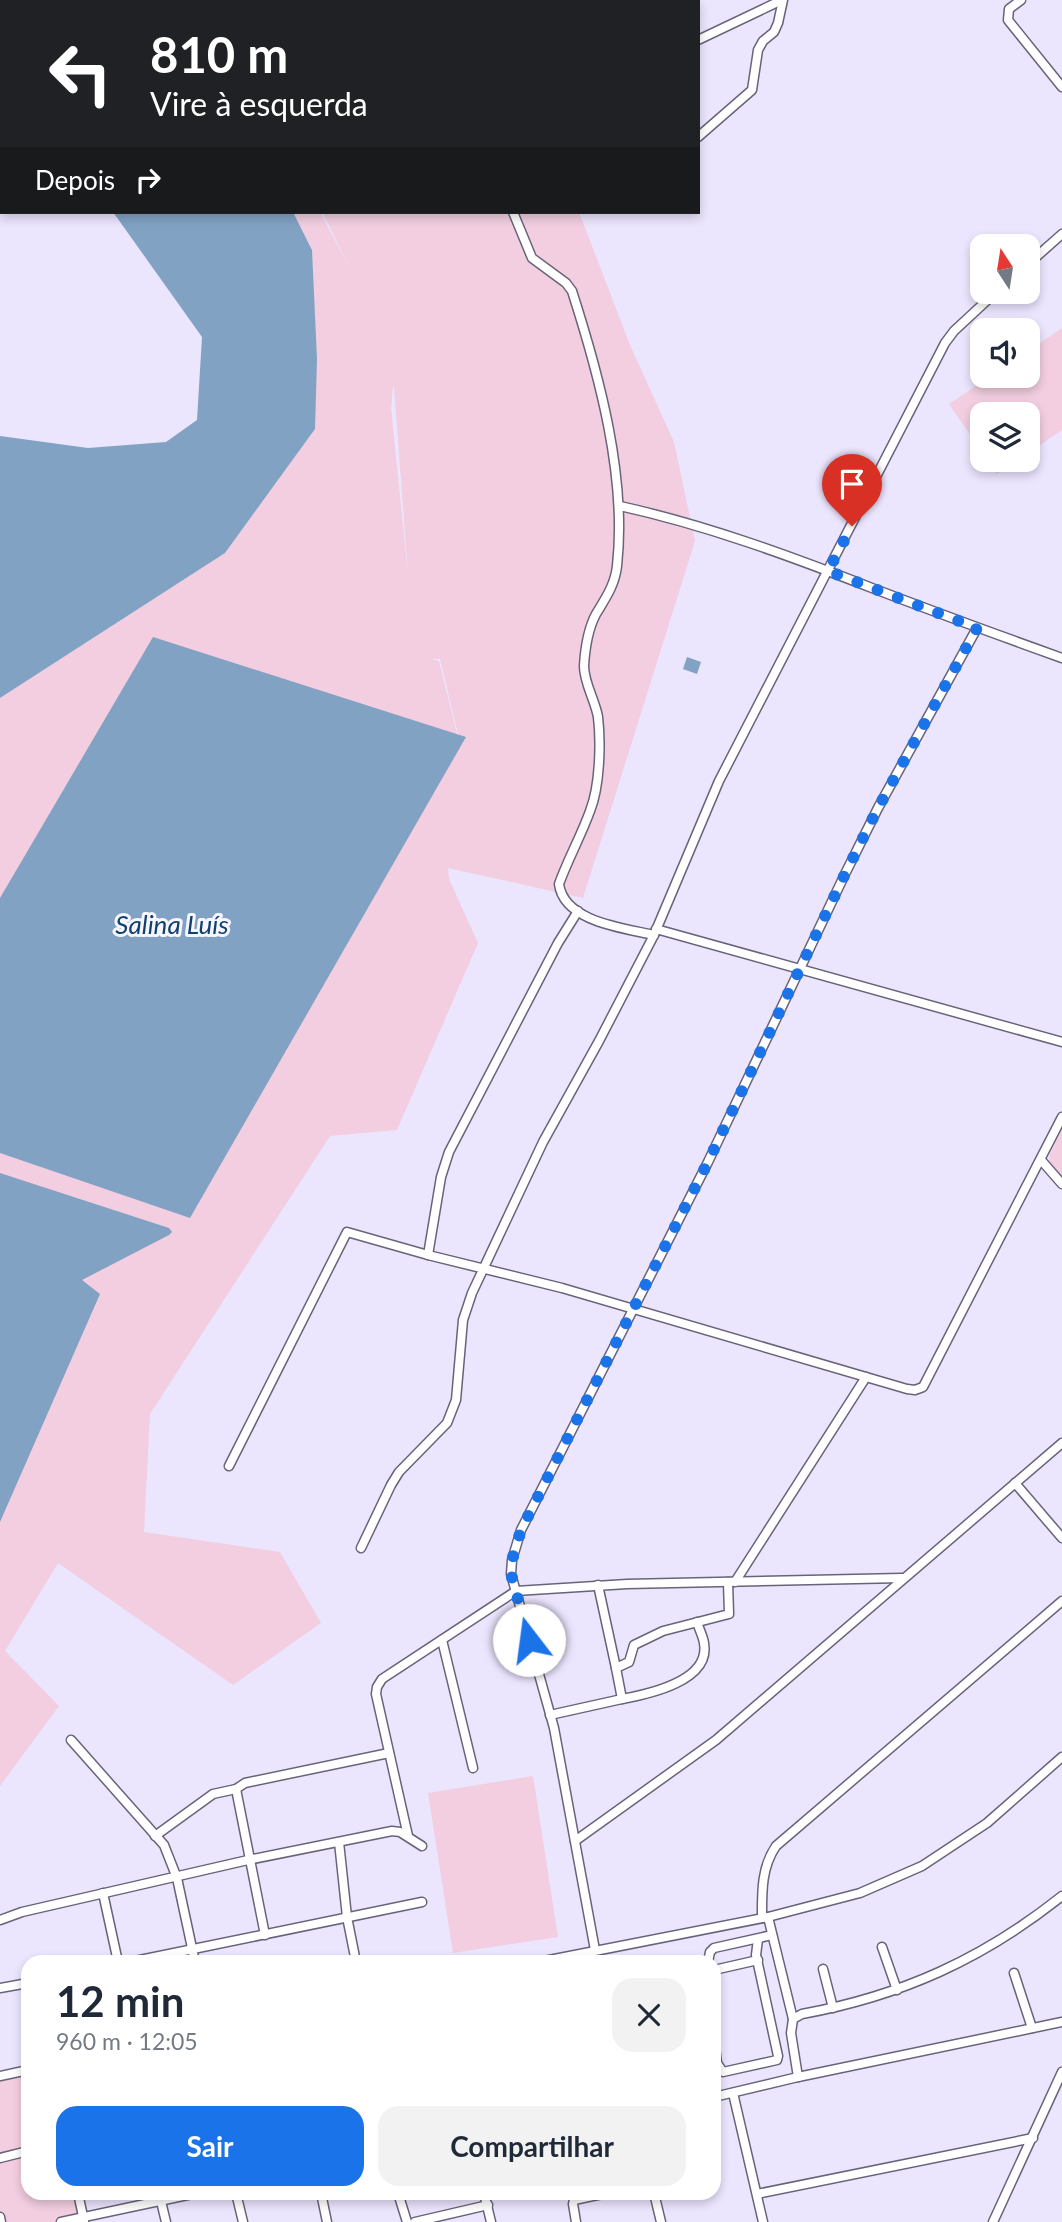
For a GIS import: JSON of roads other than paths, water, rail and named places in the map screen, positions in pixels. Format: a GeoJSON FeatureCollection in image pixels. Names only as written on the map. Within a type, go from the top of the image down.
{"type":"FeatureCollection","features":[{"type":"Feature","properties":{"kind":"street"},"geometry":{"type":"LineString","coordinates":[[700,39],[782,0]]}},
{"type":"Feature","properties":{"kind":"street"},"geometry":{"type":"LineString","coordinates":[[700,135],[752,90],[758,50],[763,41],[774,33],[782,0]]}},
{"type":"Feature","properties":{"kind":"street"},"geometry":{"type":"LineString","coordinates":[[1020,0],[1009,9],[1008,20],[1062,87]]}},
{"type":"Feature","properties":{"kind":"street"},"geometry":{"type":"LineString","coordinates":[[514,214],[532,258],[566,283],[572,291],[597,374],[620,506],[617,568],[612,586],[589,631],[584,664],[597,717],[599,750],[592,809],[559,884],[566,904],[589,918],[655,932],[800,970],[1062,1042]]}},
{"type":"Feature","properties":{"kind":"street"},"geometry":{"type":"LineString","coordinates":[[1040,253],[1062,234]]}},
{"type":"Feature","properties":{"kind":"street"},"geometry":{"type":"LineString","coordinates":[[361,1548],[399,1472],[447,1423],[458,1390],[463,1321],[472,1293],[543,1142],[655,932],[719,781],[945,343],[983,304]]}},
{"type":"Feature","properties":{"kind":"street"},"geometry":{"type":"LineString","coordinates":[[620,506],[671,517],[828,571],[1062,658]]}},
{"type":"Feature","properties":{"kind":"street"},"geometry":{"type":"LineString","coordinates":[[595,1950],[550,1715],[511,1574],[512,1560],[521,1530],[708,1162],[878,808],[977,628]]}},
{"type":"Feature","properties":{"kind":"street"},"geometry":{"type":"LineString","coordinates":[[428,1255],[441,1177],[449,1152],[558,943],[578,911]]}},
{"type":"Feature","properties":{"kind":"street"},"geometry":{"type":"LineString","coordinates":[[229,1466],[347,1232],[562,1288],[907,1389],[923,1387],[1062,1117]]}},
{"type":"Feature","properties":{"kind":"street"},"geometry":{"type":"LineString","coordinates":[[1041,1160],[1062,1184]]}},
{"type":"Feature","properties":{"kind":"street"},"geometry":{"type":"LineString","coordinates":[[616,1668],[629,1662],[634,1645],[663,1631],[729,1614],[731,1582],[866,1377]]}},
{"type":"Feature","properties":{"kind":"street"},"geometry":{"type":"LineString","coordinates":[[575,1841],[716,1740],[1062,1443]]}},
{"type":"Feature","properties":{"kind":"street"},"geometry":{"type":"LineString","coordinates":[[1015,1483],[1062,1538]]}},
{"type":"Feature","properties":{"kind":"street"},"geometry":{"type":"LineString","coordinates":[[408,1836],[376,1693],[377,1687],[383,1679],[403,1665],[516,1591],[598,1585],[902,1578]]}},
{"type":"Feature","properties":{"kind":"street"},"geometry":{"type":"LineString","coordinates":[[598,1585],[622,1699]]}},
{"type":"Feature","properties":{"kind":"street"},"geometry":{"type":"LineString","coordinates":[[797,2077],[791,2033],[793,2019],[765,1917],[762,1883],[769,1856],[776,1846],[1062,1601]]}},
{"type":"Feature","properties":{"kind":"street"},"geometry":{"type":"LineString","coordinates":[[550,1715],[669,1686],[692,1674],[699,1665],[705,1646],[697,1622]]}},
{"type":"Feature","properties":{"kind":"street"},"geometry":{"type":"LineString","coordinates":[[442,1640],[473,1768]]}},
{"type":"Feature","properties":{"kind":"street"},"geometry":{"type":"LineString","coordinates":[[71,1741],[167,1852],[177,1878],[193,1955]]}},
{"type":"Feature","properties":{"kind":"street"},"geometry":{"type":"LineString","coordinates":[[155,1836],[213,1794],[236,1789],[245,1783],[389,1753]]}},
{"type":"Feature","properties":{"kind":"street"},"geometry":{"type":"LineString","coordinates":[[572,1955],[765,1917],[860,1893],[922,1866],[987,1823],[1062,1757]]}},
{"type":"Feature","properties":{"kind":"street"},"geometry":{"type":"LineString","coordinates":[[236,1789],[265,1935]]}},
{"type":"Feature","properties":{"kind":"street"},"geometry":{"type":"LineString","coordinates":[[0,1920],[22,1912],[248,1860],[392,1831],[408,1836],[422,1846]]}},
{"type":"Feature","properties":{"kind":"street"},"geometry":{"type":"LineString","coordinates":[[339,1842],[347,1917],[355,1955]]}},
{"type":"Feature","properties":{"kind":"street"},"geometry":{"type":"LineString","coordinates":[[103,1893],[116,1955]]}},
{"type":"Feature","properties":{"kind":"street"},"geometry":{"type":"LineString","coordinates":[[793,2019],[802,2014],[897,1990],[939,1973],[1002,1940],[1062,1896]]}},
{"type":"Feature","properties":{"kind":"street"},"geometry":{"type":"LineString","coordinates":[[163,1955],[422,1902]]}},
{"type":"Feature","properties":{"kind":"street"},"geometry":{"type":"LineString","coordinates":[[709,1955],[712,1949],[772,1936]]}},
{"type":"Feature","properties":{"kind":"street"},"geometry":{"type":"LineString","coordinates":[[721,2068],[723,2072],[777,2060],[758,1960],[758,1939]]}},
{"type":"Feature","properties":{"kind":"street"},"geometry":{"type":"LineString","coordinates":[[882,1947],[897,1990]]}},
{"type":"Feature","properties":{"kind":"street"},"geometry":{"type":"LineString","coordinates":[[721,1968],[758,1960]]}},
{"type":"Feature","properties":{"kind":"street"},"geometry":{"type":"LineString","coordinates":[[823,1969],[833,2008]]}},
{"type":"Feature","properties":{"kind":"street"},"geometry":{"type":"LineString","coordinates":[[1014,1973],[1032,2028]]}},
{"type":"Feature","properties":{"kind":"street"},"geometry":{"type":"LineString","coordinates":[[0,1988],[21,1984]]}},
{"type":"Feature","properties":{"kind":"street"},"geometry":{"type":"LineString","coordinates":[[721,2096],[1062,2021]]}},
{"type":"Feature","properties":{"kind":"street"},"geometry":{"type":"LineString","coordinates":[[0,2076],[21,2072]]}},
{"type":"Feature","properties":{"kind":"street"},"geometry":{"type":"LineString","coordinates":[[993,2222],[1062,2072]]}},
{"type":"Feature","properties":{"kind":"street"},"geometry":{"type":"LineString","coordinates":[[733,2093],[763,2222]]}},
{"type":"Feature","properties":{"kind":"street"},"geometry":{"type":"LineString","coordinates":[[757,2194],[1032,2138]]}},
{"type":"Feature","properties":{"kind":"street"},"geometry":{"type":"LineString","coordinates":[[0,2158],[21,2153]]}},
{"type":"Feature","properties":{"kind":"street"},"geometry":{"type":"LineString","coordinates":[[80,2200],[84,2220]]}},
{"type":"Feature","properties":{"kind":"street"},"geometry":{"type":"LineString","coordinates":[[61,2222],[84,2220],[147,2200]]}},
{"type":"Feature","properties":{"kind":"street"},"geometry":{"type":"LineString","coordinates":[[161,2200],[166,2222]]}},
{"type":"Feature","properties":{"kind":"street"},"geometry":{"type":"LineString","coordinates":[[238,2200],[243,2222]]}},
{"type":"Feature","properties":{"kind":"street"},"geometry":{"type":"LineString","coordinates":[[322,2200],[327,2222]]}},
{"type":"Feature","properties":{"kind":"street"},"geometry":{"type":"LineString","coordinates":[[400,2200],[407,2222]]}},
{"type":"Feature","properties":{"kind":"street"},"geometry":{"type":"LineString","coordinates":[[486,2200],[491,2222]]}},
{"type":"Feature","properties":{"kind":"street"},"geometry":{"type":"LineString","coordinates":[[573,2200],[576,2222]]}},
{"type":"Feature","properties":{"kind":"street"},"geometry":{"type":"LineString","coordinates":[[655,2200],[660,2222]]}},
{"type":"Feature","properties":{"kind":"street"},"geometry":{"type":"LineString","coordinates":[[415,2222],[488,2205]]}},
{"type":"Feature","properties":{"kind":"street"},"geometry":{"type":"LineString","coordinates":[[0,2217],[1,2222]]}},
{"type":"Feature","properties":{"kind":"water"},"geometry":{"type":"Polygon","coordinates":[[[114,214],[294,214],[312,250],[317,359],[315,429],[225,553],[0,698],[0,436],[88,448],[166,442],[197,420],[202,337],[114,214]]]}},
{"type":"Feature","properties":{"kind":"water","name":"Salina Luís"},"geometry":{"type":"Polygon","coordinates":[[[153,637],[466,737],[190,1218],[0,1153],[0,898],[153,637]]]}},
{"type":"Feature","properties":{"kind":"water"},"geometry":{"type":"Polygon","coordinates":[[[687,657],[701,662],[697,674],[683,669],[687,657]]]}},
{"type":"Feature","properties":{"kind":"water"},"geometry":{"type":"Polygon","coordinates":[[[0,1173],[169,1228],[172,1232],[82,1280],[100,1294],[0,1522],[0,1173]]]}}]}
